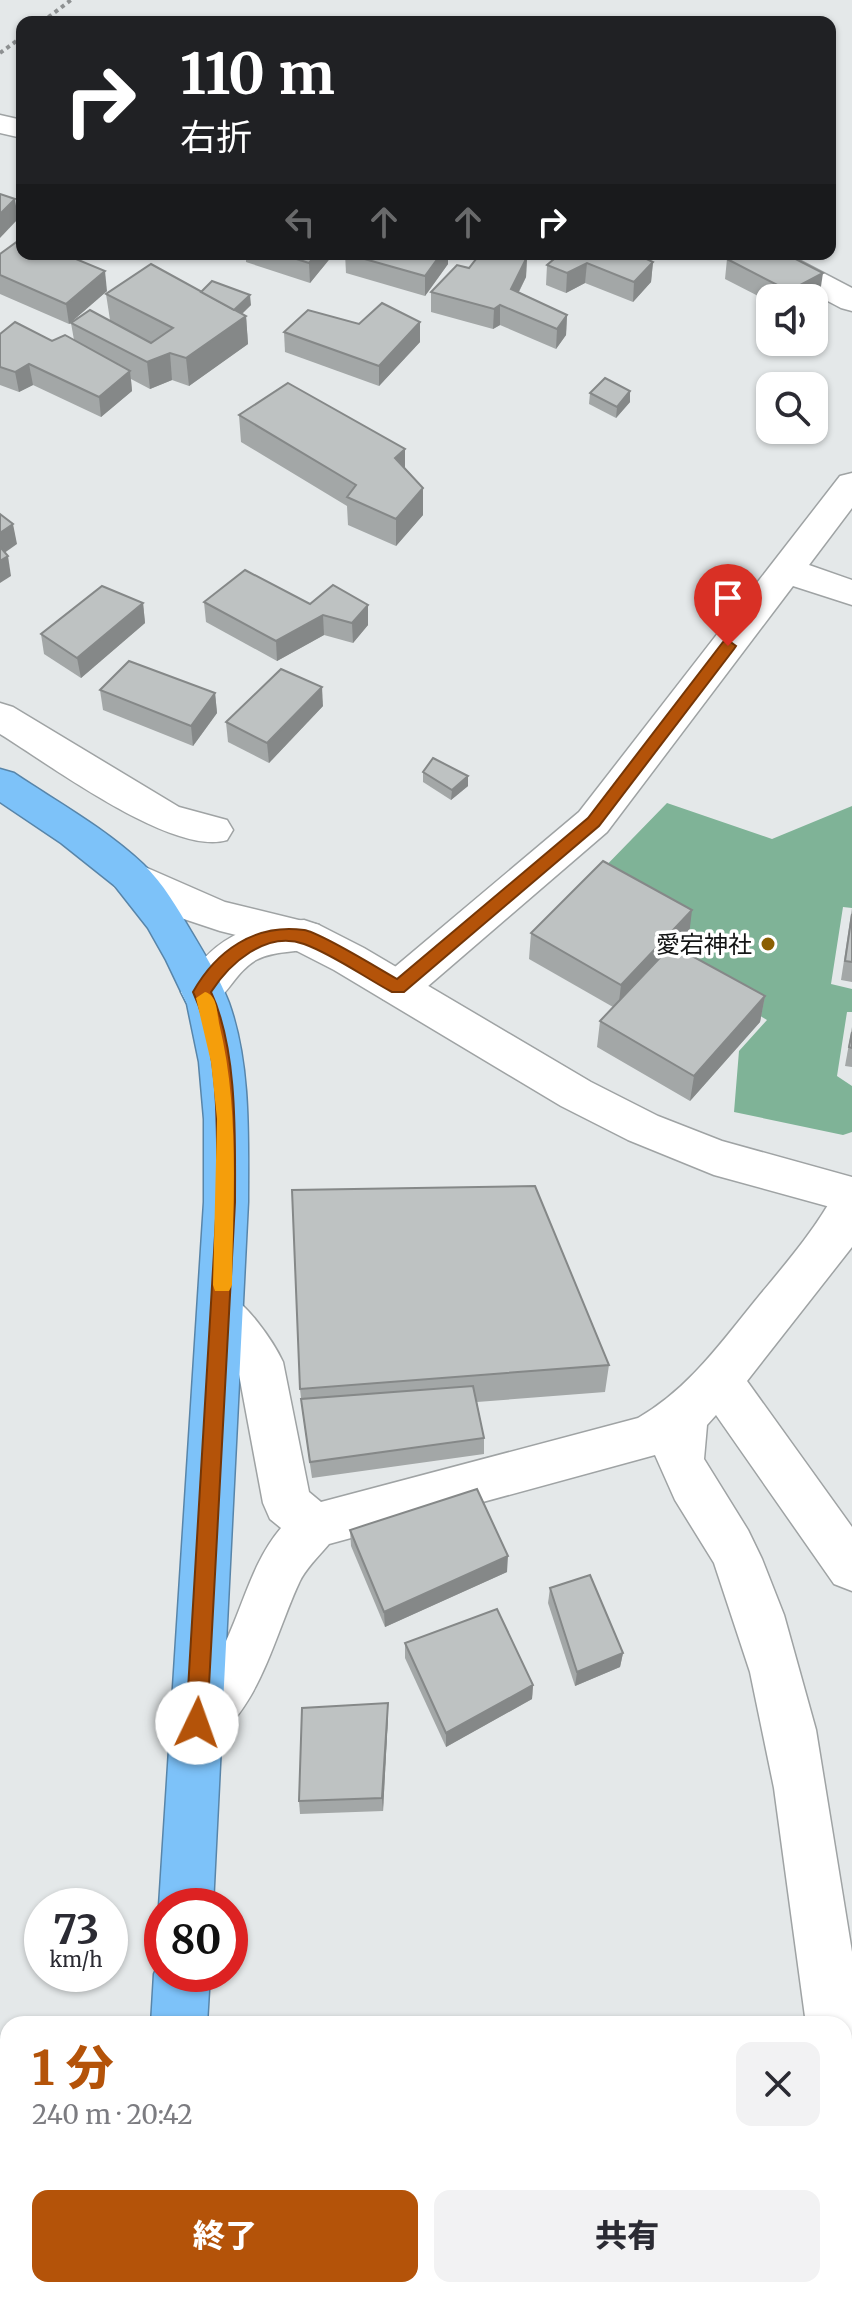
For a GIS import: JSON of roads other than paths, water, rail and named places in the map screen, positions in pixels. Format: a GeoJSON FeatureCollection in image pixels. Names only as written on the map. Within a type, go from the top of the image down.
{"type":"FeatureCollection","features":[{"type":"Feature","properties":{"kind":"highway"},"geometry":{"type":"LineString","coordinates":[[0,783],[75,833],[129,875],[162,917],[208,1004],[220,1062],[226,1119],[226,1202],[187,1888]]}},
{"type":"Feature","properties":{"kind":"highway"},"geometry":{"type":"LineString","coordinates":[[179,2016],[181,1992]]}},
{"type":"Feature","properties":{"kind":"street"},"geometry":{"type":"LineString","coordinates":[[774,260],[852,301]]}},
{"type":"Feature","properties":{"kind":"street"},"geometry":{"type":"LineString","coordinates":[[398,988],[593,822],[795,573],[852,484]]}},
{"type":"Feature","properties":{"kind":"street"},"geometry":{"type":"LineString","coordinates":[[795,573],[852,593]]}},
{"type":"Feature","properties":{"kind":"street"},"geometry":{"type":"LineString","coordinates":[[0,716],[167,818],[213,830]]}},
{"type":"Feature","properties":{"kind":"street"},"geometry":{"type":"LineString","coordinates":[[129,875],[195,908],[304,936],[576,1094],[643,1128],[714,1157],[852,1195]]}},
{"type":"Feature","properties":{"kind":"street"},"geometry":{"type":"LineString","coordinates":[[202,992],[215,972],[245,945],[275,937],[304,936]]}},
{"type":"Feature","properties":{"kind":"street"},"geometry":{"type":"LineString","coordinates":[[197,1723],[236,1674],[281,1565],[314,1526],[649,1436],[684,1416],[719,1380],[836,1234],[852,1204]]}},
{"type":"Feature","properties":{"kind":"street"},"geometry":{"type":"LineString","coordinates":[[221,1313],[260,1362],[287,1503],[314,1526]]}},
{"type":"Feature","properties":{"kind":"street"},"geometry":{"type":"LineString","coordinates":[[719,1380],[852,1568]]}},
{"type":"Feature","properties":{"kind":"street"},"geometry":{"type":"LineString","coordinates":[[684,1416],[679,1456],[694,1487],[731,1544],[786,1707],[833,2016]]}},
{"type":"Feature","properties":{"kind":"place","name":"愛宕神社"},"geometry":{"type":"Point","coordinates":[768,944]}}]}
